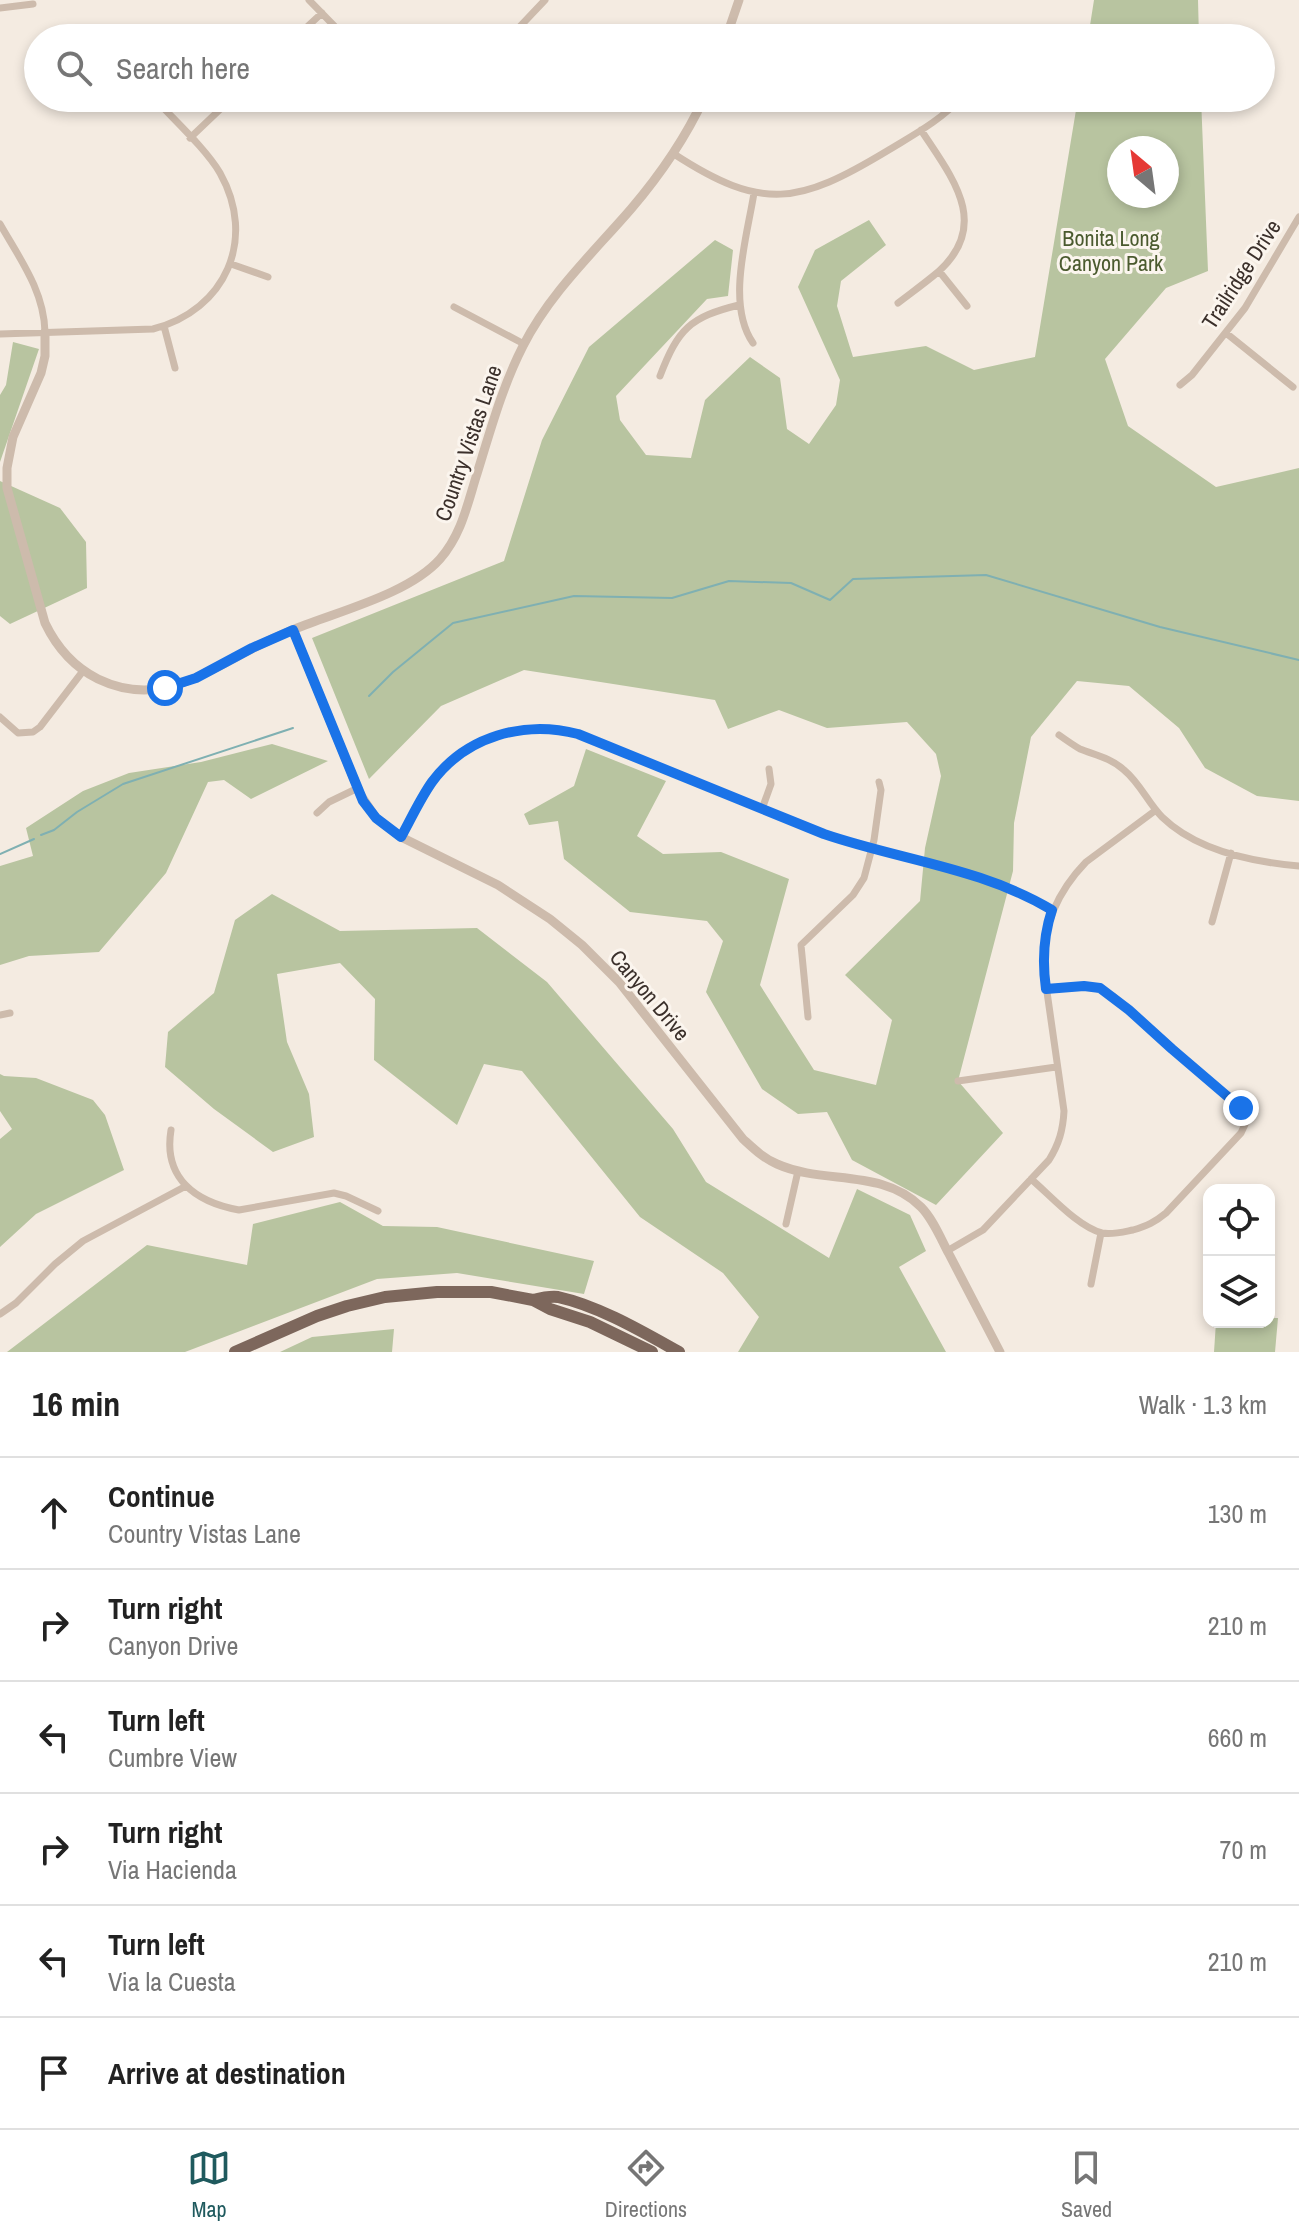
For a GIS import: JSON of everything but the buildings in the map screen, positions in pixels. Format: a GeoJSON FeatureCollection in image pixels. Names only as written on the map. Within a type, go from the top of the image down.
{"type":"FeatureCollection","features":[{"type":"Feature","properties":{"kind":"main road"},"geometry":{"type":"LineString","coordinates":[[235,1352],[347,1306],[385,1297],[437,1292],[491,1292],[533,1300],[590,1322],[652,1352]]}},
{"type":"Feature","properties":{"kind":"main road"},"geometry":{"type":"LineString","coordinates":[[533,1300],[555,1296],[593,1309],[679,1352]]}},
{"type":"Feature","properties":{"kind":"street"},"geometry":{"type":"LineString","coordinates":[[309,0],[333,24]]}},
{"type":"Feature","properties":{"kind":"street"},"geometry":{"type":"LineString","coordinates":[[522,24],[545,0]]}},
{"type":"Feature","properties":{"kind":"street"},"geometry":{"type":"LineString","coordinates":[[731,24],[739,0]]}},
{"type":"Feature","properties":{"kind":"street"},"geometry":{"type":"LineString","coordinates":[[0,8],[33,4]]}},
{"type":"Feature","properties":{"kind":"street"},"geometry":{"type":"LineString","coordinates":[[310,24],[322,13]]}},
{"type":"Feature","properties":{"kind":"street"},"geometry":{"type":"LineString","coordinates":[[0,334],[141,330],[164,326],[190,314],[219,285],[231,264],[236,230],[231,200],[215,166],[167,112]]}},
{"type":"Feature","properties":{"kind":"street"},"geometry":{"type":"LineString","coordinates":[[190,138],[217,112]]}},
{"type":"Feature","properties":{"kind":"street","name":"Country Vistas Lane"},"geometry":{"type":"LineString","coordinates":[[0,224],[38,291],[43,309],[45,356],[41,373],[13,437],[7,488],[45,623],[61,650],[83,671],[122,688],[165,688],[196,678],[293,630],[404,587],[443,556],[462,523],[501,396],[524,344],[551,300],[674,154],[696,112]]}},
{"type":"Feature","properties":{"kind":"street"},"geometry":{"type":"LineString","coordinates":[[674,154],[705,174],[739,189],[754,193],[793,193],[823,186],[847,175],[948,112]]}},
{"type":"Feature","properties":{"kind":"street"},"geometry":{"type":"LineString","coordinates":[[898,303],[939,271],[953,256],[961,239],[964,207],[954,182],[921,130]]}},
{"type":"Feature","properties":{"kind":"street"},"geometry":{"type":"LineString","coordinates":[[753,343],[747,335],[739,305],[742,263],[754,193]]}},
{"type":"Feature","properties":{"kind":"street","name":"Trailridge Drive"},"geometry":{"type":"LineString","coordinates":[[1180,385],[1192,375],[1245,308],[1299,217]]}},
{"type":"Feature","properties":{"kind":"street"},"geometry":{"type":"LineString","coordinates":[[231,264],[268,277]]}},
{"type":"Feature","properties":{"kind":"street"},"geometry":{"type":"LineString","coordinates":[[939,271],[967,306]]}},
{"type":"Feature","properties":{"kind":"street"},"geometry":{"type":"LineString","coordinates":[[660,376],[670,350],[692,323],[739,305]]}},
{"type":"Feature","properties":{"kind":"street"},"geometry":{"type":"LineString","coordinates":[[454,307],[524,344]]}},
{"type":"Feature","properties":{"kind":"street"},"geometry":{"type":"LineString","coordinates":[[164,326],[175,368]]}},
{"type":"Feature","properties":{"kind":"street"},"geometry":{"type":"LineString","coordinates":[[1226,333],[1293,387]]}},
{"type":"Feature","properties":{"kind":"street","name":"Canyon Drive"},"geometry":{"type":"LineString","coordinates":[[293,630],[358,788],[376,818],[401,837],[498,885],[562,928],[619,982],[743,1139],[761,1156],[798,1171],[875,1182],[900,1192],[920,1206],[1000,1352]]}},
{"type":"Feature","properties":{"kind":"street"},"geometry":{"type":"LineString","coordinates":[[0,717],[18,733],[33,732],[83,671]]}},
{"type":"Feature","properties":{"kind":"street"},"geometry":{"type":"LineString","coordinates":[[401,837],[426,792],[448,764],[466,750],[487,739],[526,729],[555,730],[578,734],[824,834],[925,860],[1002,885],[1052,910]]}},
{"type":"Feature","properties":{"kind":"street"},"geometry":{"type":"LineString","coordinates":[[1059,735],[1077,748],[1122,767],[1156,810],[1189,838],[1231,853],[1299,866]]}},
{"type":"Feature","properties":{"kind":"street"},"geometry":{"type":"LineString","coordinates":[[762,809],[771,784],[769,769]]}},
{"type":"Feature","properties":{"kind":"street"},"geometry":{"type":"LineString","coordinates":[[808,1017],[801,945],[853,895],[864,878],[873,849],[881,790],[879,782]]}},
{"type":"Feature","properties":{"kind":"street"},"geometry":{"type":"LineString","coordinates":[[317,813],[329,802],[358,788]]}},
{"type":"Feature","properties":{"kind":"street"},"geometry":{"type":"LineString","coordinates":[[947,1251],[983,1230],[1049,1160],[1057,1147],[1063,1129],[1064,1111],[1043,955],[1052,910],[1086,862],[1156,810]]}},
{"type":"Feature","properties":{"kind":"street"},"geometry":{"type":"LineString","coordinates":[[1212,922],[1231,853]]}},
{"type":"Feature","properties":{"kind":"street"},"geometry":{"type":"LineString","coordinates":[[1031,1179],[1066,1210],[1101,1233],[1119,1233],[1145,1227],[1155,1222],[1241,1133],[1247,1120],[1241,1108],[1113,996],[1100,988],[1084,986],[1046,989]]}},
{"type":"Feature","properties":{"kind":"street"},"geometry":{"type":"LineString","coordinates":[[0,1015],[10,1013]]}},
{"type":"Feature","properties":{"kind":"street"},"geometry":{"type":"LineString","coordinates":[[958,1081],[1056,1067]]}},
{"type":"Feature","properties":{"kind":"street"},"geometry":{"type":"LineString","coordinates":[[171,1130],[169,1146],[172,1165],[186,1186],[224,1207],[239,1210],[334,1193],[378,1211]]}},
{"type":"Feature","properties":{"kind":"street"},"geometry":{"type":"LineString","coordinates":[[786,1224],[798,1171]]}},
{"type":"Feature","properties":{"kind":"street"},"geometry":{"type":"LineString","coordinates":[[0,1314],[83,1241],[186,1186]]}},
{"type":"Feature","properties":{"kind":"street"},"geometry":{"type":"LineString","coordinates":[[1091,1284],[1101,1233]]}},
{"type":"Feature","properties":{"kind":"green space"},"geometry":{"type":"Polygon","coordinates":[[[1094,0],[1198,0],[1199,24],[1090,24],[1094,0]]]}},
{"type":"Feature","properties":{"kind":"green space","name":"Bonita Long Canyon Park"},"geometry":{"type":"Polygon","coordinates":[[[1076,112],[1202,112],[1208,271],[1166,288],[1105,359],[1128,426],[1216,487],[1299,468],[1299,801],[1257,796],[1205,768],[1179,728],[1129,686],[1077,681],[1031,737],[1014,823],[1013,871],[958,1081],[1003,1133],[936,1205],[852,1160],[827,1112],[798,1114],[762,1089],[706,992],[723,941],[707,921],[630,912],[564,859],[558,821],[529,825],[524,814],[574,786],[586,749],[666,781],[637,836],[663,854],[721,852],[789,879],[760,985],[814,1070],[876,1085],[892,1020],[845,975],[920,901],[925,848],[941,776],[936,754],[907,722],[827,728],[779,710],[728,729],[715,700],[524,670],[441,706],[369,779],[312,638],[504,561],[542,440],[589,347],[715,240],[733,250],[728,296],[707,299],[616,396],[620,420],[646,455],[691,458],[705,400],[750,357],[780,378],[787,429],[809,444],[836,405],[840,380],[798,287],[815,250],[869,220],[886,245],[841,281],[837,306],[853,357],[926,346],[974,370],[1035,357],[1076,112]]]}},
{"type":"Feature","properties":{"kind":"green space"},"geometry":{"type":"Polygon","coordinates":[[[13,342],[39,349],[0,462],[0,395],[6,385],[13,342]]]}},
{"type":"Feature","properties":{"kind":"green space"},"geometry":{"type":"Polygon","coordinates":[[[0,481],[60,508],[86,542],[87,588],[10,624],[0,616],[0,481]]]}},
{"type":"Feature","properties":{"kind":"green space"},"geometry":{"type":"Polygon","coordinates":[[[272,744],[328,761],[251,799],[224,780],[208,782],[166,873],[99,952],[29,956],[0,965],[0,866],[33,856],[26,828],[83,791],[129,773],[201,762],[272,744]]]}},
{"type":"Feature","properties":{"kind":"green space"},"geometry":{"type":"Polygon","coordinates":[[[272,894],[340,931],[477,928],[547,982],[673,1129],[706,1182],[829,1258],[857,1189],[910,1215],[926,1251],[899,1267],[946,1352],[738,1352],[759,1317],[723,1273],[640,1217],[522,1071],[484,1064],[457,1125],[374,1060],[375,999],[340,963],[277,974],[287,1042],[309,1094],[314,1137],[273,1152],[214,1109],[165,1067],[168,1032],[214,993],[235,920],[272,894]]]}},
{"type":"Feature","properties":{"kind":"green space"},"geometry":{"type":"Polygon","coordinates":[[[0,1074],[36,1078],[93,1100],[105,1115],[124,1170],[36,1214],[0,1247],[0,1139],[12,1129],[0,1111],[0,1074]]]}},
{"type":"Feature","properties":{"kind":"green space"},"geometry":{"type":"Polygon","coordinates":[[[340,1202],[383,1226],[437,1227],[594,1261],[584,1294],[457,1273],[377,1279],[185,1352],[7,1352],[147,1245],[247,1265],[253,1224],[340,1202]]]}},
{"type":"Feature","properties":{"kind":"green space"},"geometry":{"type":"Polygon","coordinates":[[[1275,1318],[1278,1318],[1275,1352],[1214,1352],[1216,1328],[1275,1328],[1275,1318]]]}},
{"type":"Feature","properties":{"kind":"green space"},"geometry":{"type":"Polygon","coordinates":[[[394,1329],[392,1352],[280,1352],[312,1337],[394,1329]]]}},
{"type":"Feature","properties":{"kind":"waterway"},"geometry":{"type":"LineString","coordinates":[[369,696],[453,623],[574,596],[672,598],[729,581],[791,583],[830,600],[853,579],[986,575],[1160,627],[1299,660]]}},
{"type":"Feature","properties":{"kind":"waterway"},"geometry":{"type":"LineString","coordinates":[[41,835],[54,830],[123,784],[293,728]]}},
{"type":"Feature","properties":{"kind":"waterway"},"geometry":{"type":"LineString","coordinates":[[0,854],[34,839]]}},
{"type":"Feature","properties":{"kind":"route"},"geometry":{"type":"LineString","coordinates":[[165,688],[196,678],[293,630],[363,801],[376,818],[401,837],[432,782],[457,757],[476,744],[498,735],[544,729],[578,734],[853,844],[925,860],[1002,885],[1052,910],[1043,955],[1046,989],[1100,988],[1241,1108]]}}]}
